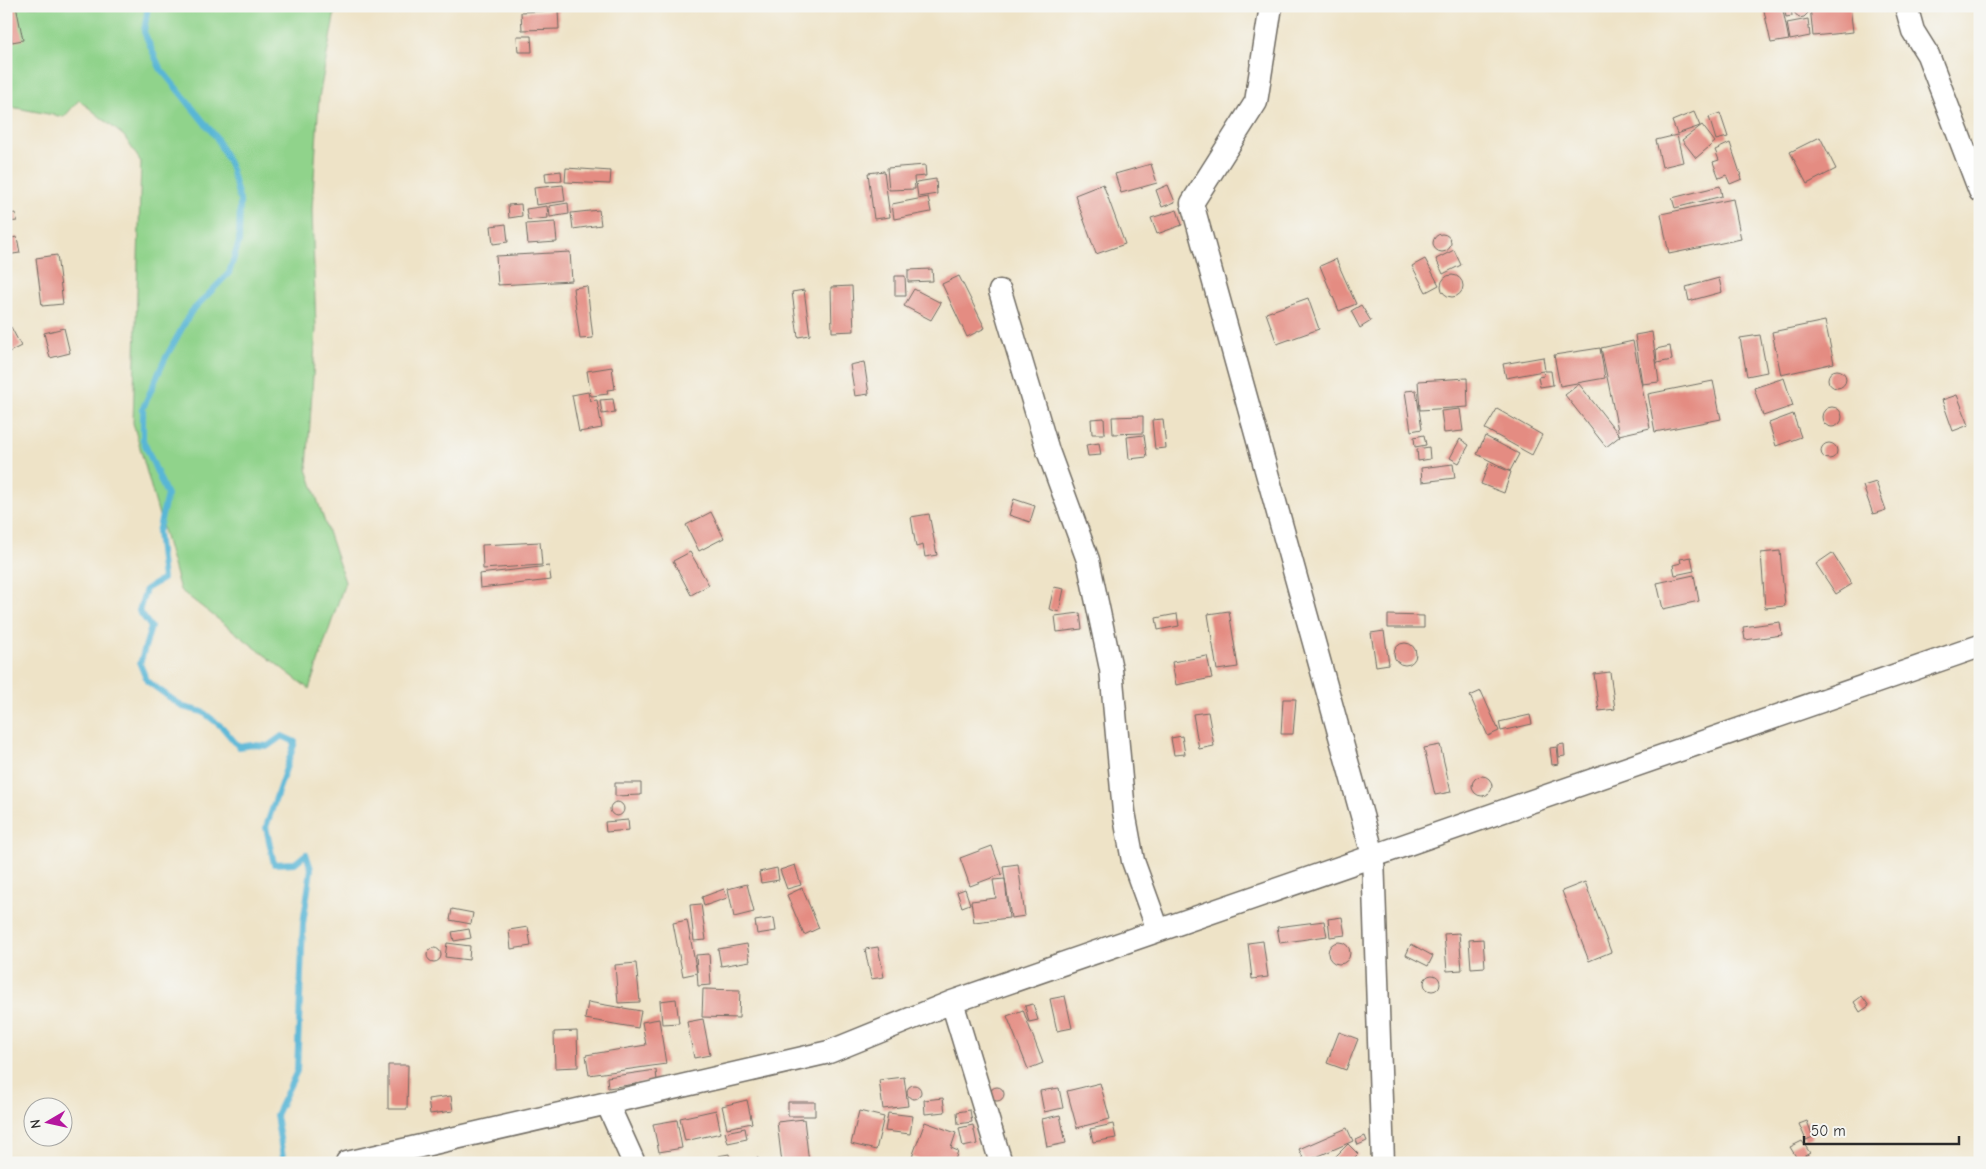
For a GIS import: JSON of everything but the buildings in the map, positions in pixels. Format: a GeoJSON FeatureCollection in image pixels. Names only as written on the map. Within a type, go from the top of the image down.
{"type":"FeatureCollection","features":[{"type":"Feature","properties":{"kind":"street"},"geometry":{"type":"LineString","coordinates":[[1271,6],[1256,102],[1192,204],[1373,855],[1383,1163]]}},
{"type":"Feature","properties":{"kind":"street"},"geometry":{"type":"LineString","coordinates":[[1906,6],[1913,31],[1928,55],[1980,191]]}},
{"type":"Feature","properties":{"kind":"street"},"geometry":{"type":"LineString","coordinates":[[1000,291],[1048,451],[1088,560],[1111,668],[1124,812],[1132,861],[1158,930]]}},
{"type":"Feature","properties":{"kind":"street"},"geometry":{"type":"LineString","coordinates":[[360,1161],[829,1052],[952,1002],[1980,646]]}},
{"type":"Feature","properties":{"kind":"street"},"geometry":{"type":"LineString","coordinates":[[952,1002],[1001,1163]]}},
{"type":"Feature","properties":{"kind":"street"},"geometry":{"type":"LineString","coordinates":[[607,1103],[634,1163]]}},
{"type":"Feature","properties":{"kind":"green space"},"geometry":{"type":"Polygon","coordinates":[[[6,6],[336,6],[319,98],[312,210],[316,329],[307,469],[345,582],[309,689],[180,590],[133,423],[141,162],[124,136],[79,100],[64,117],[6,106],[6,6]]]}},
{"type":"Feature","properties":{"kind":"waterway"},"geometry":{"type":"LineString","coordinates":[[148,6],[144,32],[160,68],[216,137],[230,165],[240,201],[239,242],[229,273],[191,312],[165,359],[143,408],[143,440],[167,495],[158,532],[163,579],[146,589],[139,611],[151,627],[140,664],[147,681],[183,707],[203,712],[222,727],[239,747],[252,745],[268,746],[282,736],[295,742],[266,827],[274,864],[295,863],[306,854],[311,869],[303,924],[297,1071],[276,1115],[284,1163]]}}]}
